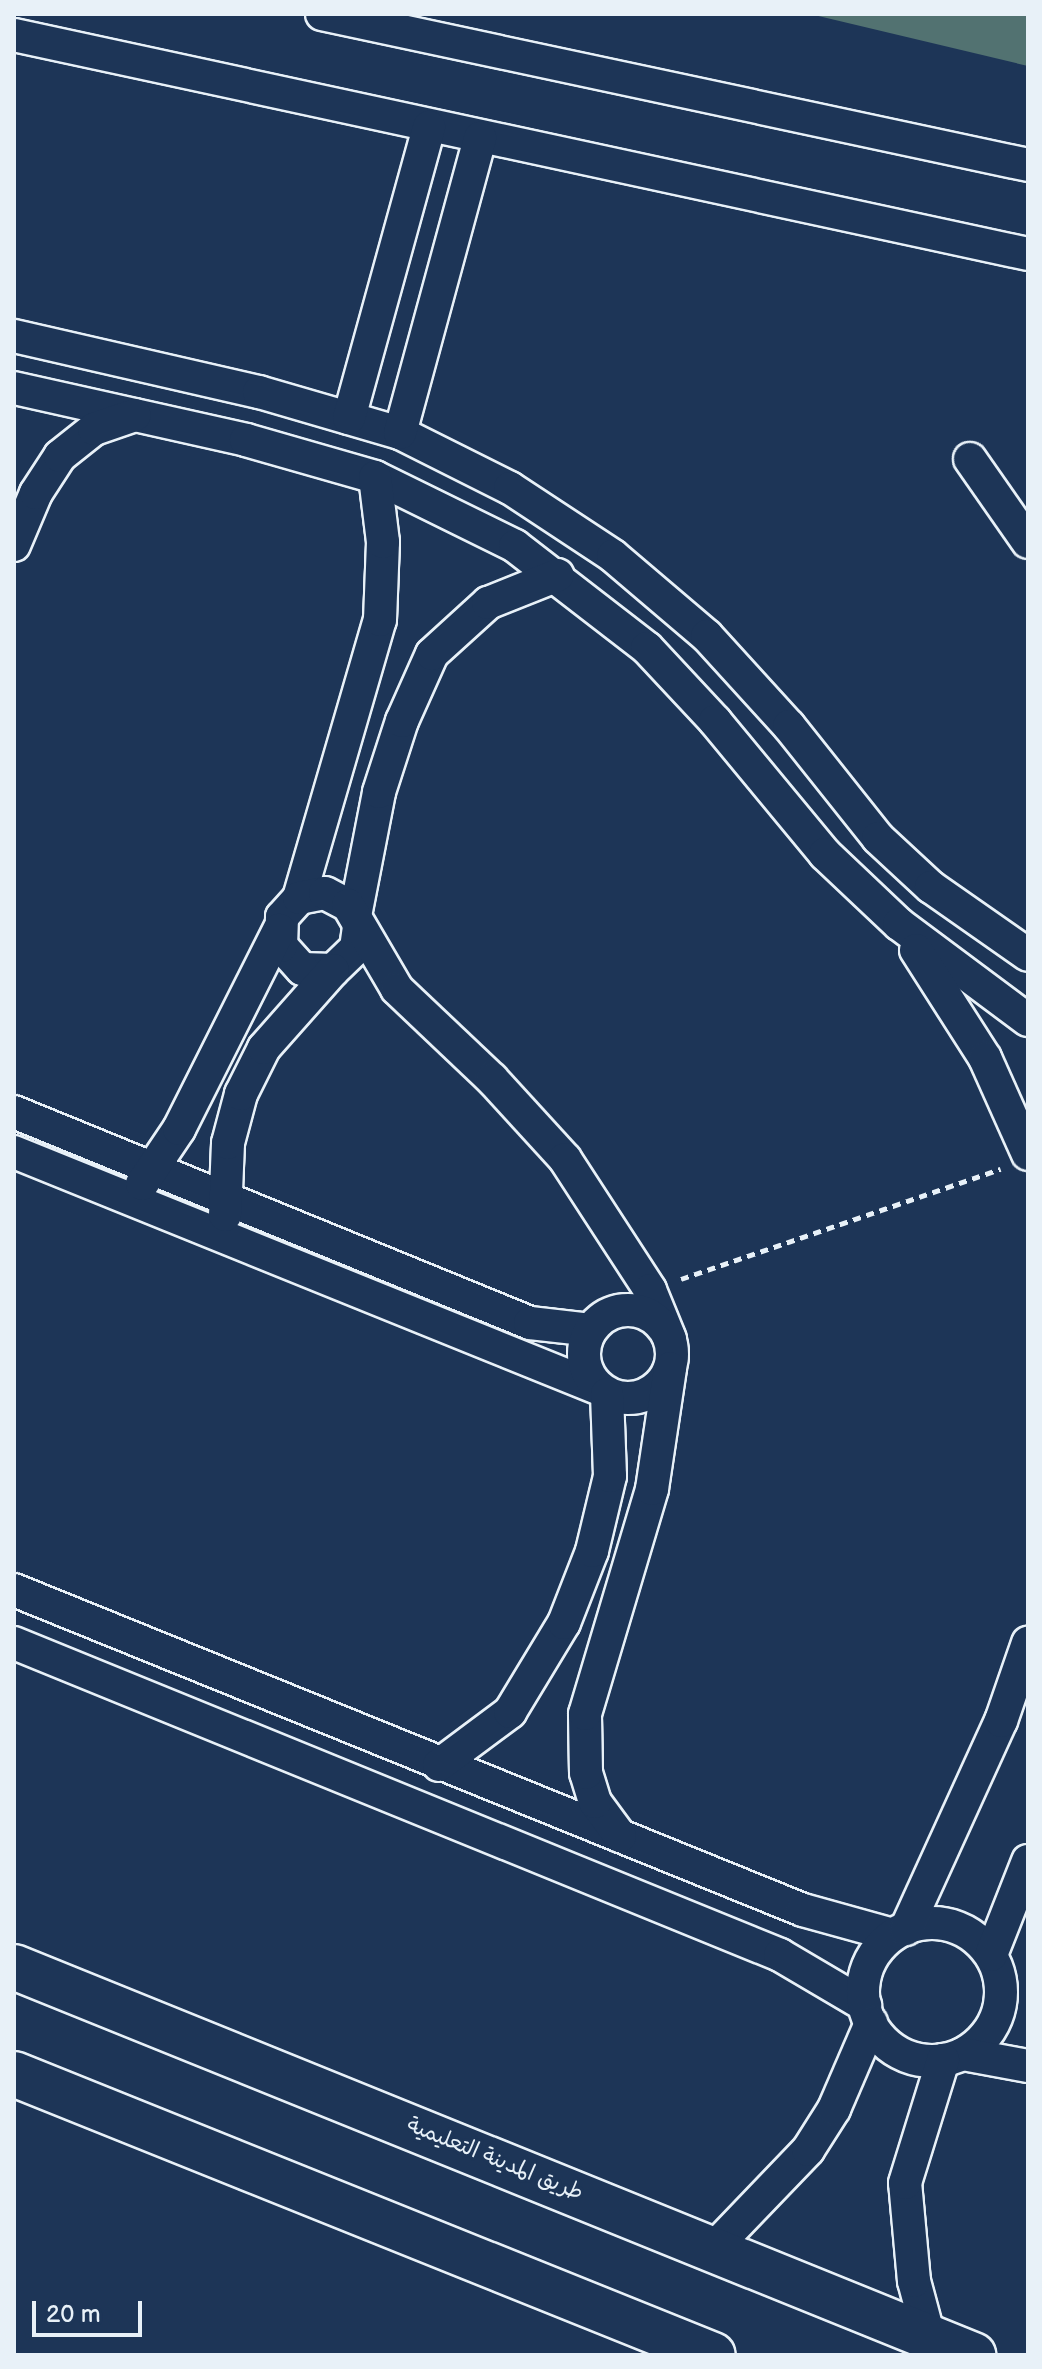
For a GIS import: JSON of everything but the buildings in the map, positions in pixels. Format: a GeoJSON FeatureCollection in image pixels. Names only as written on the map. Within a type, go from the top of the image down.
{"type":"FeatureCollection","features":[{"type":"Feature","properties":{"kind":"street"},"geometry":{"type":"LineString","coordinates":[[322,14],[1028,165]]}},
{"type":"Feature","properties":{"kind":"street"},"geometry":{"type":"LineString","coordinates":[[14,35],[1028,254]]}},
{"type":"Feature","properties":{"kind":"street"},"geometry":{"type":"LineString","coordinates":[[349,418],[429,127]]}},
{"type":"Feature","properties":{"kind":"street"},"geometry":{"type":"LineString","coordinates":[[400,433],[480,138]]}},
{"type":"Feature","properties":{"kind":"street"},"geometry":{"type":"LineString","coordinates":[[14,336],[259,392],[400,433],[523,496],[661,594],[749,680],[878,838],[931,887],[1028,955]]}},
{"type":"Feature","properties":{"kind":"street"},"geometry":{"type":"LineString","coordinates":[[14,388],[246,440],[375,477],[470,520],[558,575],[667,668],[815,843],[899,924],[1023,1007]]}},
{"type":"Feature","properties":{"kind":"street"},"geometry":{"type":"LineString","coordinates":[[246,440],[259,392]]}},
{"type":"Feature","properties":{"kind":"street"},"geometry":{"type":"LineString","coordinates":[[14,545],[36,493],[60,456],[94,429],[135,415]]}},
{"type":"Feature","properties":{"kind":"street"},"geometry":{"type":"LineString","coordinates":[[970,459],[1028,542]]}},
{"type":"Feature","properties":{"kind":"street"},"geometry":{"type":"LineString","coordinates":[[130,1198],[154,1168],[279,930],[282,917],[299,898],[380,620],[383,542],[375,477]]}},
{"type":"Feature","properties":{"kind":"street"},"geometry":{"type":"LineString","coordinates":[[228,1238],[222,1197],[228,1143],[241,1094],[264,1048],[356,948],[357,921],[379,792],[402,721],[432,654],[488,603],[558,575]]}},
{"type":"Feature","properties":{"kind":"street"},"geometry":{"type":"LineString","coordinates":[[299,898],[311,894],[337,897],[357,921],[397,989],[492,1079],[565,1159],[650,1290],[670,1354],[652,1489],[585,1714],[586,1773],[595,1802],[620,1836]]}},
{"type":"Feature","properties":{"kind":"street"},"geometry":{"type":"LineString","coordinates":[[899,924],[985,1058],[1020,1159]]}},
{"type":"Feature","properties":{"kind":"street"},"geometry":{"type":"LineString","coordinates":[[279,930],[289,960],[302,969],[333,970]]}},
{"type":"Feature","properties":{"kind":"street"},"geometry":{"type":"LineString","coordinates":[[14,1112],[530,1323],[591,1330]]}},
{"type":"Feature","properties":{"kind":"street"},"geometry":{"type":"LineString","coordinates":[[14,1152],[130,1198],[603,1391],[625,1399],[645,1395],[661,1385],[670,1354],[653,1316],[640,1311],[612,1312],[591,1330],[584,1361],[603,1391],[610,1476],[592,1551],[564,1623],[510,1712],[439,1765]]}},
{"type":"Feature","properties":{"kind":"street"},"geometry":{"type":"LineString","coordinates":[[14,1590],[439,1765],[803,1910],[900,1932],[944,1924],[963,1930],[1006,1975]]}},
{"type":"Feature","properties":{"kind":"street"},"geometry":{"type":"LineString","coordinates":[[14,1643],[780,1955],[868,2014],[880,2037],[909,2057],[953,2057],[1028,2066]]}},
{"type":"Feature","properties":{"kind":"street"},"geometry":{"type":"LineString","coordinates":[[714,2248],[808,2150],[834,2109],[868,2014],[866,1973],[900,1932],[1001,1721],[1028,1643]]}},
{"type":"Feature","properties":{"kind":"street"},"geometry":{"type":"LineString","coordinates":[[929,2337],[914,2281],[905,2183],[953,2057],[994,2022],[1028,1861]]}},
{"type":"Feature","properties":{"kind":"street","name":"طريق المدينة التعليمية"},"geometry":{"type":"LineString","coordinates":[[14,1967],[973,2355]]}},
{"type":"Feature","properties":{"kind":"street"},"geometry":{"type":"LineString","coordinates":[[14,2074],[713,2355]]}},
{"type":"Feature","properties":{"kind":"path"},"geometry":{"type":"LineString","coordinates":[[650,1290],[1020,1159]]}},
{"type":"Feature","properties":{"kind":"green space"},"geometry":{"type":"Polygon","coordinates":[[[810,14],[1028,14],[1028,66],[810,14]]]}}]}
